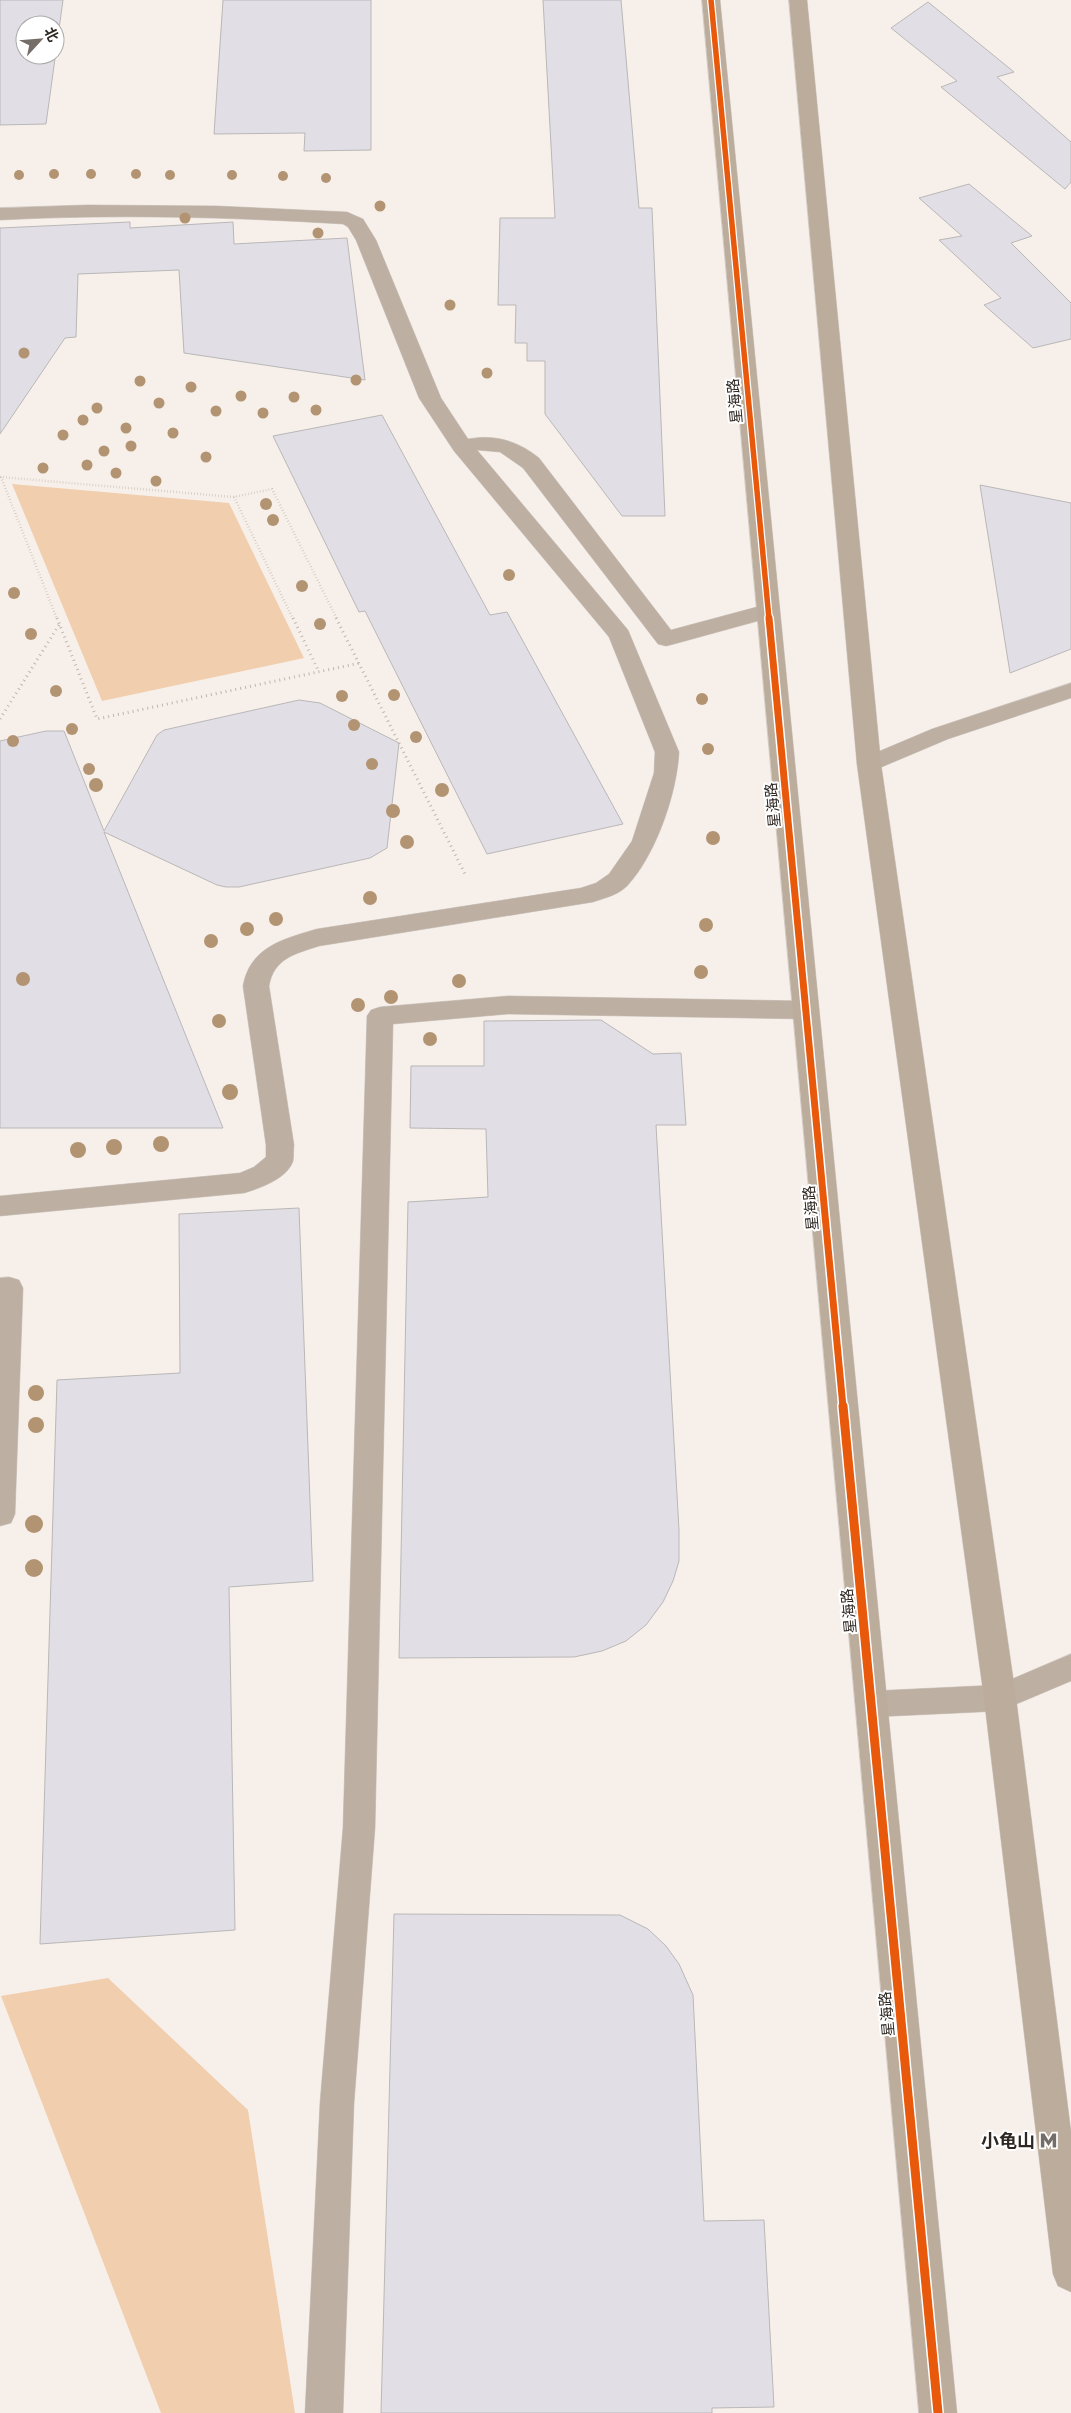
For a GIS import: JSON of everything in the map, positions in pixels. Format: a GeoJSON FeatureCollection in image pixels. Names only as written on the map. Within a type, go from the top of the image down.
{"type":"FeatureCollection","features":[{"type":"Feature","properties":{"kind":"street","name":"星海路"},"geometry":{"type":"LineString","coordinates":[[710,0],[938,2413]]}},
{"type":"Feature","properties":{"kind":"street"},"geometry":{"type":"LineString","coordinates":[[798,0],[869,764],[1000,1698],[1071,2274]]}},
{"type":"Feature","properties":{"kind":"street"},"geometry":{"type":"LineString","coordinates":[[0,214],[153,210],[220,211],[346,218],[356,223],[366,240],[430,398],[462,446],[620,636],[667,752],[666,773],[644,842],[618,880],[605,889],[584,896],[317,938],[288,948],[265,960],[257,974],[256,986],[280,1145],[279,1161],[264,1174],[244,1183],[210,1188],[145,1191],[0,1206]]}},
{"type":"Feature","properties":{"kind":"street"},"geometry":{"type":"LineString","coordinates":[[462,446],[492,443],[520,453],[531,464],[666,639],[768,611]]}},
{"type":"Feature","properties":{"kind":"street"},"geometry":{"type":"LineString","coordinates":[[869,764],[940,734],[1067,698]]}},
{"type":"Feature","properties":{"kind":"street"},"geometry":{"type":"LineString","coordinates":[[324,2413],[337,2103],[359,1828],[380,1016],[508,1005],[806,1010]]}},
{"type":"Feature","properties":{"kind":"street"},"geometry":{"type":"LineString","coordinates":[[0,1289],[9,1288],[0,1514]]}},
{"type":"Feature","properties":{"kind":"street"},"geometry":{"type":"LineString","coordinates":[[872,1704],[1000,1698],[1071,1667]]}},
{"type":"Feature","properties":{"kind":"path"},"geometry":{"type":"LineString","coordinates":[[360,663],[97,719],[1,477],[234,497],[272,489],[360,663],[484,911]]}},
{"type":"Feature","properties":{"kind":"path"},"geometry":{"type":"LineString","coordinates":[[234,497],[319,672]]}},
{"type":"Feature","properties":{"kind":"path"},"geometry":{"type":"LineString","coordinates":[[0,719],[59,625]]}},
{"type":"Feature","properties":{"kind":"shaded area"},"geometry":{"type":"Polygon","coordinates":[[[12,484],[229,503],[304,658],[102,701],[12,484]]]}},
{"type":"Feature","properties":{"kind":"shaded area"},"geometry":{"type":"Polygon","coordinates":[[[108,1978],[248,2110],[295,2413],[161,2413],[1,1996],[108,1978]]]}},
{"type":"Feature","properties":{"kind":"building"},"geometry":{"type":"Polygon","coordinates":[[[0,0],[63,0],[61,15],[15,15],[15,65],[54,65],[46,124],[0,125],[0,0]]]}},
{"type":"Feature","properties":{"kind":"building"},"geometry":{"type":"Polygon","coordinates":[[[223,0],[371,0],[371,150],[304,151],[305,133],[214,134],[223,0]]]}},
{"type":"Feature","properties":{"kind":"building"},"geometry":{"type":"Polygon","coordinates":[[[543,0],[621,0],[639,208],[652,208],[665,516],[622,516],[545,414],[545,361],[527,361],[527,343],[515,343],[516,305],[498,305],[500,218],[555,218],[543,0]]]}},
{"type":"Feature","properties":{"kind":"building"},"geometry":{"type":"Polygon","coordinates":[[[928,2],[1014,72],[997,77],[1071,142],[1071,182],[1065,189],[941,87],[957,81],[891,28],[928,2]]]}},
{"type":"Feature","properties":{"kind":"building"},"geometry":{"type":"Polygon","coordinates":[[[969,184],[1032,236],[1011,243],[1071,303],[1071,339],[1033,348],[984,305],[1001,298],[939,240],[962,236],[919,198],[969,184]]]}},
{"type":"Feature","properties":{"kind":"building"},"geometry":{"type":"Polygon","coordinates":[[[130,222],[130,228],[233,222],[234,244],[347,238],[365,380],[184,353],[179,270],[78,274],[76,337],[65,338],[0,434],[0,228],[130,222]]]}},
{"type":"Feature","properties":{"kind":"building"},"geometry":{"type":"Polygon","coordinates":[[[382,415],[490,615],[507,612],[623,824],[487,854],[365,611],[359,612],[273,436],[382,415]]]}},
{"type":"Feature","properties":{"kind":"building"},"geometry":{"type":"Polygon","coordinates":[[[980,485],[1071,503],[1071,649],[1010,673],[980,485]]]}},
{"type":"Feature","properties":{"kind":"building"},"geometry":{"type":"Polygon","coordinates":[[[299,700],[320,703],[399,743],[387,848],[370,858],[239,887],[226,887],[217,885],[104,832],[223,1128],[0,1128],[0,741],[46,731],[64,731],[104,831],[157,735],[164,730],[299,700]]]}},
{"type":"Feature","properties":{"kind":"building"},"geometry":{"type":"Polygon","coordinates":[[[601,1020],[653,1054],[681,1053],[686,1125],[656,1125],[679,1530],[679,1561],[673,1581],[663,1602],[646,1625],[626,1641],[602,1651],[574,1657],[399,1658],[408,1202],[488,1197],[486,1129],[410,1128],[411,1066],[484,1066],[484,1021],[601,1020]]]}},
{"type":"Feature","properties":{"kind":"building"},"geometry":{"type":"Polygon","coordinates":[[[299,1208],[313,1581],[229,1587],[235,1930],[40,1944],[57,1380],[180,1373],[179,1214],[299,1208]]]}},
{"type":"Feature","properties":{"kind":"building"},"geometry":{"type":"Polygon","coordinates":[[[394,1914],[620,1915],[648,1929],[666,1946],[679,1964],[693,1995],[704,2221],[764,2220],[774,2407],[712,2408],[712,2413],[381,2413],[394,1914]]]}},
{"type":"Feature","properties":{"kind":"cycle path"},"geometry":{"type":"LineString","coordinates":[[711,0],[938,2413]]}},
{"type":"Feature","properties":{"kind":"place","name":"小龟山"},"geometry":{"type":"Point","coordinates":[1049,2141]}}]}
